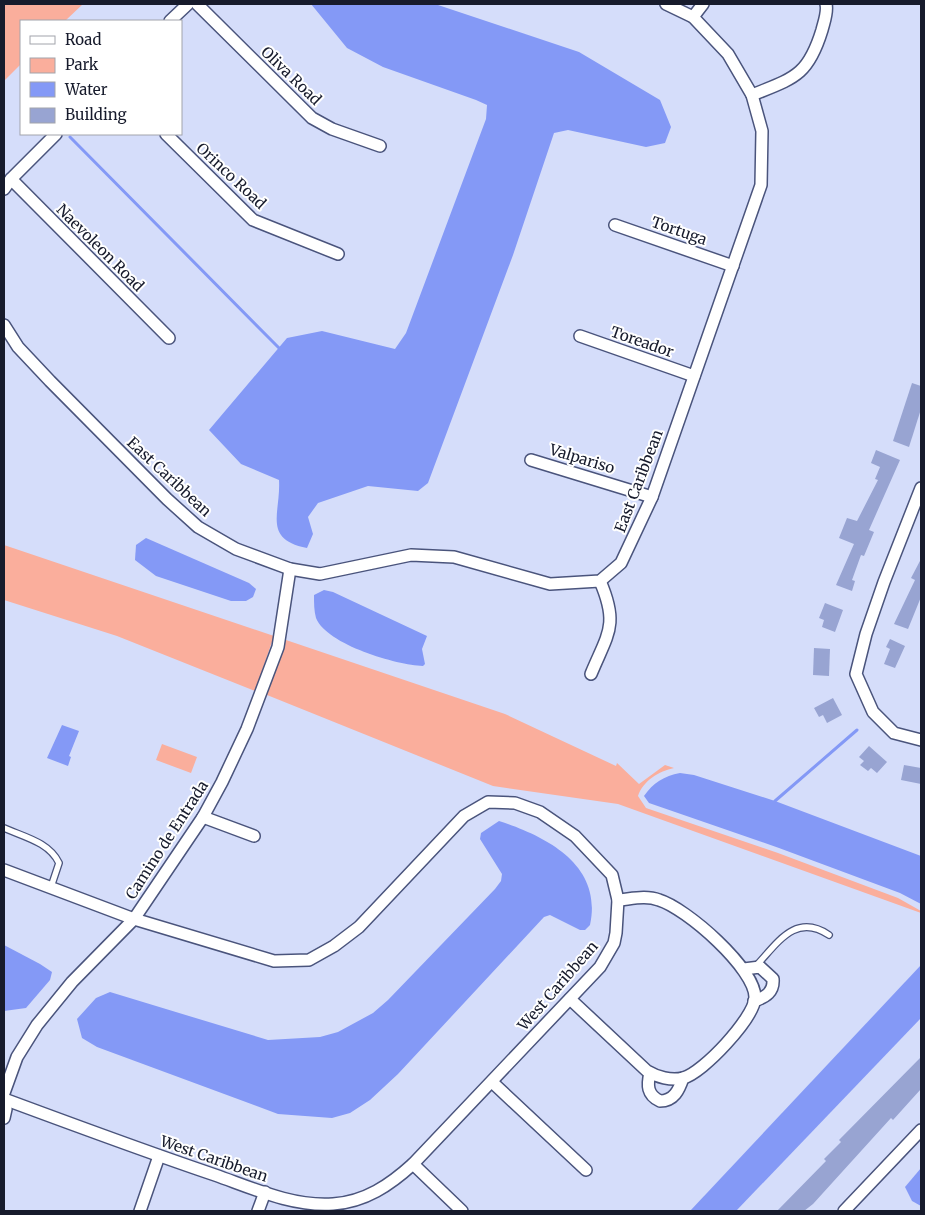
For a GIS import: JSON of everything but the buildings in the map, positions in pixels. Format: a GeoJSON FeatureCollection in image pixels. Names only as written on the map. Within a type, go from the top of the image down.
{"type":"FeatureCollection","features":[{"type":"Feature","properties":{"kind":"street"},"geometry":{"type":"LineString","coordinates":[[171,20],[188,4]]}},
{"type":"Feature","properties":{"kind":"street","name":"Oliva Road"},"geometry":{"type":"LineString","coordinates":[[197,4],[312,118],[332,129],[380,146]]}},
{"type":"Feature","properties":{"kind":"street","name":"East Caribbean"},"geometry":{"type":"LineString","coordinates":[[4,326],[18,347],[50,381],[167,499],[198,527],[236,549],[290,569],[320,574],[411,555],[454,557],[550,584],[600,581],[621,563],[652,497],[761,184],[762,131],[752,95],[728,54],[693,17],[666,4]]}},
{"type":"Feature","properties":{"kind":"street"},"geometry":{"type":"LineString","coordinates":[[693,17],[703,4]]}},
{"type":"Feature","properties":{"kind":"street"},"geometry":{"type":"LineString","coordinates":[[752,95],[788,81],[800,74],[808,63],[825,20],[826,4]]}},
{"type":"Feature","properties":{"kind":"street"},"geometry":{"type":"LineString","coordinates":[[4,189],[11,179],[55,135]]}},
{"type":"Feature","properties":{"kind":"street","name":"Orinco Road"},"geometry":{"type":"LineString","coordinates":[[167,135],[253,220],[338,254]]}},
{"type":"Feature","properties":{"kind":"street","name":"Naevoleon Road"},"geometry":{"type":"LineString","coordinates":[[11,179],[169,338]]}},
{"type":"Feature","properties":{"kind":"street","name":"Tortuga"},"geometry":{"type":"LineString","coordinates":[[615,225],[732,266]]}},
{"type":"Feature","properties":{"kind":"street","name":"Toreador"},"geometry":{"type":"LineString","coordinates":[[580,336],[694,376]]}},
{"type":"Feature","properties":{"kind":"street","name":"Valpariso"},"geometry":{"type":"LineString","coordinates":[[531,460],[652,497]]}},
{"type":"Feature","properties":{"kind":"street"},"geometry":{"type":"LineString","coordinates":[[921,488],[884,582],[856,674],[873,712],[894,733],[921,740]]}},
{"type":"Feature","properties":{"kind":"street","name":"Camino de Entrada"},"geometry":{"type":"LineString","coordinates":[[4,1093],[17,1057],[48,1011],[72,982],[134,918],[203,818],[236,754],[272,666],[281,634],[290,569]]}},
{"type":"Feature","properties":{"kind":"street"},"geometry":{"type":"LineString","coordinates":[[591,674],[612,620],[611,608],[600,581]]}},
{"type":"Feature","properties":{"kind":"street","name":"West Caribbean"},"geometry":{"type":"LineString","coordinates":[[4,870],[134,918],[274,961],[308,960],[334,946],[359,927],[464,816],[488,802],[515,803],[540,812],[575,836],[612,875],[618,900],[618,922],[614,943],[600,967],[413,1164],[391,1183],[351,1202],[317,1208],[159,1156],[4,1099]]}},
{"type":"Feature","properties":{"kind":"street"},"geometry":{"type":"LineString","coordinates":[[203,818],[254,836]]}},
{"type":"Feature","properties":{"kind":"street"},"geometry":{"type":"LineString","coordinates":[[618,900],[649,898],[660,900],[675,908],[750,968],[767,972],[773,978],[774,985],[765,997],[754,1001]]}},
{"type":"Feature","properties":{"kind":"street"},"geometry":{"type":"LineString","coordinates":[[570,999],[650,1073],[664,1078],[683,1078],[694,1074],[747,1019],[754,1001],[750,968]]}},
{"type":"Feature","properties":{"kind":"street"},"geometry":{"type":"LineString","coordinates":[[650,1073],[648,1086],[650,1093],[660,1101],[670,1100],[675,1095],[683,1078]]}},
{"type":"Feature","properties":{"kind":"street"},"geometry":{"type":"LineString","coordinates":[[492,1082],[586,1170]]}},
{"type":"Feature","properties":{"kind":"street"},"geometry":{"type":"LineString","coordinates":[[4,1103],[6,1109],[4,1118]]}},
{"type":"Feature","properties":{"kind":"street"},"geometry":{"type":"LineString","coordinates":[[844,1211],[921,1130]]}},
{"type":"Feature","properties":{"kind":"street"},"geometry":{"type":"LineString","coordinates":[[140,1211],[159,1156]]}},
{"type":"Feature","properties":{"kind":"street"},"geometry":{"type":"LineString","coordinates":[[413,1164],[462,1211]]}},
{"type":"Feature","properties":{"kind":"street"},"geometry":{"type":"LineString","coordinates":[[258,1211],[265,1192]]}},
{"type":"Feature","properties":{"kind":"lane"},"geometry":{"type":"LineString","coordinates":[[4,828],[41,844],[54,852],[59,863],[51,887]]}},
{"type":"Feature","properties":{"kind":"lane"},"geometry":{"type":"LineString","coordinates":[[750,968],[785,936],[801,925],[821,929],[829,935]]}},
{"type":"Feature","properties":{"kind":"green space"},"geometry":{"type":"Polygon","coordinates":[[[4,4],[83,4],[66,20],[20,20],[20,65],[4,81],[4,4]]]}},
{"type":"Feature","properties":{"kind":"green space"},"geometry":{"type":"Polygon","coordinates":[[[4,545],[274,636],[255,691],[117,636],[4,600],[4,545]]]}},
{"type":"Feature","properties":{"kind":"green space"},"geometry":{"type":"Polygon","coordinates":[[[286,640],[505,714],[616,766],[617,763],[639,784],[665,765],[674,768],[657,774],[640,791],[638,796],[646,808],[778,853],[898,898],[921,911],[921,913],[618,804],[493,786],[267,695],[286,640]]]}},
{"type":"Feature","properties":{"kind":"green space"},"geometry":{"type":"Polygon","coordinates":[[[162,744],[197,757],[191,773],[156,760],[162,744]]]}},
{"type":"Feature","properties":{"kind":"water"},"geometry":{"type":"Polygon","coordinates":[[[311,4],[435,4],[579,52],[660,100],[671,127],[665,143],[646,147],[568,130],[554,133],[513,255],[428,483],[418,491],[368,486],[318,503],[308,517],[313,534],[307,548],[293,544],[284,538],[279,531],[277,514],[279,480],[241,464],[209,430],[287,338],[322,331],[395,349],[406,333],[486,119],[487,105],[383,67],[347,48],[311,4]]]}},
{"type":"Feature","properties":{"kind":"water"},"geometry":{"type":"Polygon","coordinates":[[[146,538],[249,583],[256,589],[253,597],[246,601],[231,601],[156,576],[135,560],[136,545],[146,538]]]}},
{"type":"Feature","properties":{"kind":"water"},"geometry":{"type":"Polygon","coordinates":[[[324,590],[333,592],[427,636],[422,649],[425,664],[423,666],[397,662],[364,652],[334,637],[323,628],[315,615],[314,595],[324,590]]]}},
{"type":"Feature","properties":{"kind":"water"},"geometry":{"type":"Polygon","coordinates":[[[62,725],[79,731],[69,756],[71,757],[68,766],[47,758],[62,725]]]}},
{"type":"Feature","properties":{"kind":"water"},"geometry":{"type":"Polygon","coordinates":[[[680,773],[694,775],[775,801],[921,856],[921,904],[900,893],[779,848],[649,803],[644,796],[651,787],[664,778],[680,773]]]}},
{"type":"Feature","properties":{"kind":"water"},"geometry":{"type":"Polygon","coordinates":[[[499,821],[552,845],[567,856],[580,870],[588,886],[592,904],[590,925],[585,930],[580,930],[550,915],[544,917],[398,1074],[370,1100],[350,1113],[332,1118],[278,1114],[97,1047],[82,1038],[77,1019],[96,998],[110,992],[268,1040],[320,1037],[338,1032],[373,1013],[388,1000],[495,889],[501,881],[502,874],[480,839],[481,833],[499,821]]]}},
{"type":"Feature","properties":{"kind":"water"},"geometry":{"type":"Polygon","coordinates":[[[4,945],[52,972],[50,980],[26,1008],[4,1011],[4,945]]]}},
{"type":"Feature","properties":{"kind":"water"},"geometry":{"type":"Polygon","coordinates":[[[921,965],[921,1018],[736,1211],[690,1211],[921,965]]]}},
{"type":"Feature","properties":{"kind":"water"},"geometry":{"type":"Polygon","coordinates":[[[921,1168],[921,1206],[912,1201],[905,1187],[921,1168]]]}},
{"type":"Feature","properties":{"kind":"waterway"},"geometry":{"type":"LineString","coordinates":[[70,137],[279,348]]}},
{"type":"Feature","properties":{"kind":"waterway"},"geometry":{"type":"LineString","coordinates":[[775,801],[857,730]]}}]}
